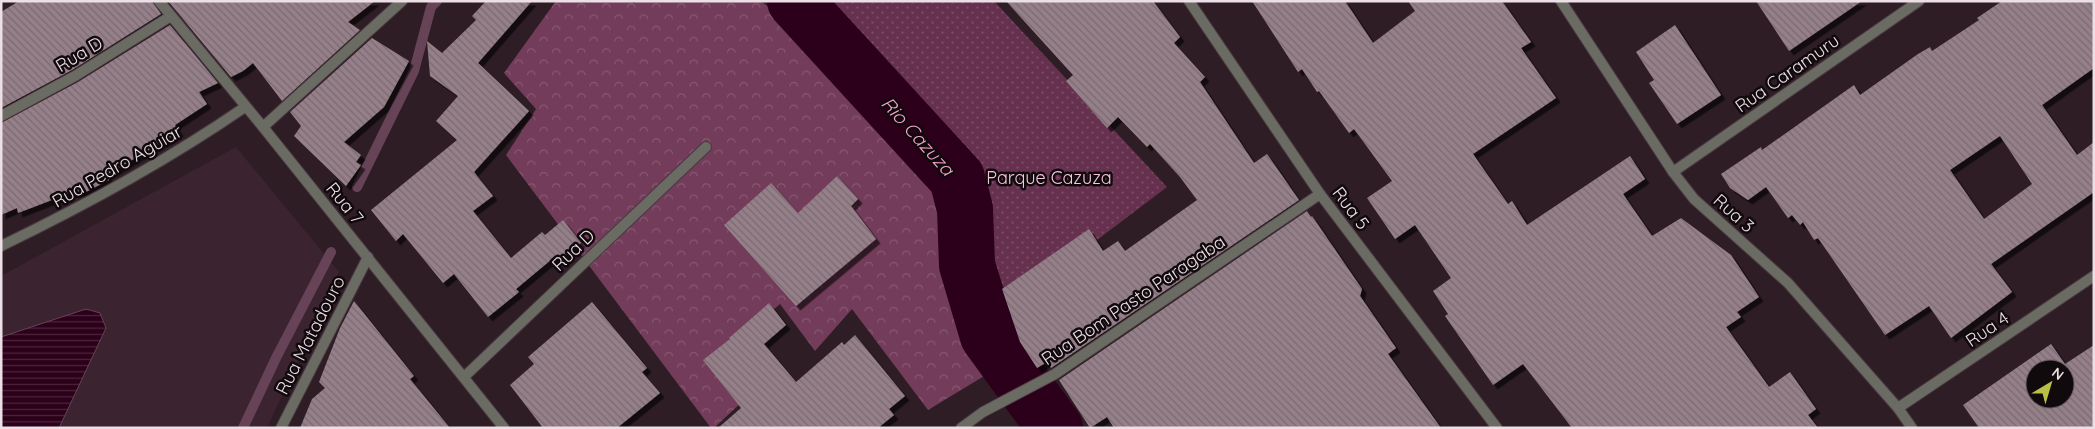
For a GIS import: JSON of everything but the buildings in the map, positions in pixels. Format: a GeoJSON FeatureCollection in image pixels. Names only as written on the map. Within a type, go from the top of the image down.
{"type":"FeatureCollection","features":[{"type":"Feature","properties":{"kind":"street","name":"Rua 7"},"geometry":{"type":"LineString","coordinates":[[159,1],[263,127],[504,428]]}},
{"type":"Feature","properties":{"kind":"street"},"geometry":{"type":"LineString","coordinates":[[263,127],[402,1]]}},
{"type":"Feature","properties":{"kind":"street","name":"Rua 5"},"geometry":{"type":"LineString","coordinates":[[1189,1],[1320,194],[1497,428]]}},
{"type":"Feature","properties":{"kind":"street","name":"Rua 3"},"geometry":{"type":"LineString","coordinates":[[1561,1],[1674,172],[1694,199],[1788,283],[1898,408],[1912,428]]}},
{"type":"Feature","properties":{"kind":"street","name":"Rua Caramuru"},"geometry":{"type":"LineString","coordinates":[[1674,172],[1919,1]]}},
{"type":"Feature","properties":{"kind":"street","name":"Rua D"},"geometry":{"type":"LineString","coordinates":[[1,116],[75,76],[171,16]]}},
{"type":"Feature","properties":{"kind":"street","name":"Rua Pedro Aguiar"},"geometry":{"type":"LineString","coordinates":[[1,246],[60,218],[165,160],[245,107]]}},
{"type":"Feature","properties":{"kind":"street","name":"Rua D"},"geometry":{"type":"LineString","coordinates":[[464,377],[706,147]]}},
{"type":"Feature","properties":{"kind":"street","name":"Rua Bom Pasto Paragaba"},"geometry":{"type":"LineString","coordinates":[[962,428],[984,412],[1055,374],[1320,194]]}},
{"type":"Feature","properties":{"kind":"street","name":"Rua Matadouro"},"geometry":{"type":"LineString","coordinates":[[281,428],[368,257]]}},
{"type":"Feature","properties":{"kind":"street","name":"Rua 4"},"geometry":{"type":"LineString","coordinates":[[1898,408],[2094,276]]}},
{"type":"Feature","properties":{"kind":"shaded area"},"geometry":{"type":"Polygon","coordinates":[[[236,147],[339,272],[267,428],[1,428],[1,276],[236,147]]]}},
{"type":"Feature","properties":{"kind":"shaded area"},"geometry":{"type":"Polygon","coordinates":[[[86,309],[100,313],[106,328],[59,428],[1,428],[1,337],[86,309]]]}},
{"type":"Feature","properties":{"kind":"green space"},"geometry":{"type":"Polygon","coordinates":[[[556,1],[629,1],[635,3],[636,1],[760,1],[795,24],[926,162],[986,286],[999,367],[928,410],[852,309],[815,351],[780,304],[713,364],[743,401],[714,428],[711,428],[506,155],[536,109],[504,73],[556,1]]]}},
{"type":"Feature","properties":{"kind":"green space","name":"Parque Cazuza"},"geometry":{"type":"Polygon","coordinates":[[[806,1],[994,1],[1167,187],[1010,306],[964,174],[806,1]]]}},
{"type":"Feature","properties":{"kind":"waterway"},"geometry":{"type":"LineString","coordinates":[[357,187],[414,71],[431,7],[437,1]]}},
{"type":"Feature","properties":{"kind":"waterway","name":"Rio Cazuza"},"geometry":{"type":"LineString","coordinates":[[795,1],[957,178],[965,209],[967,265],[988,336],[1055,428]]}},
{"type":"Feature","properties":{"kind":"waterway"},"geometry":{"type":"LineString","coordinates":[[243,428],[276,358],[331,252]]}}]}
